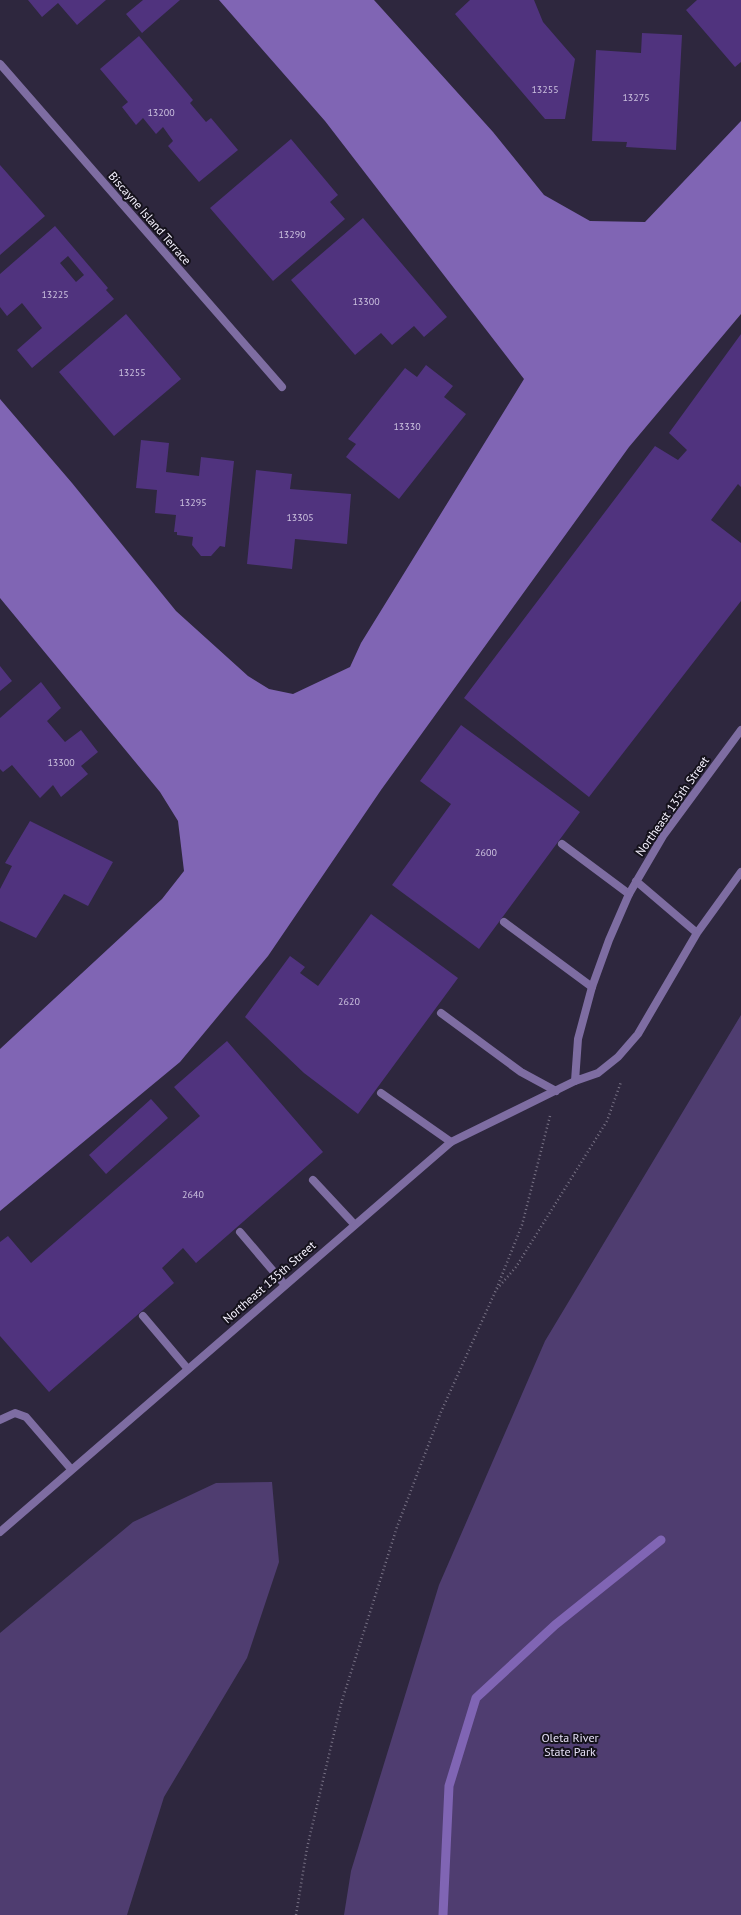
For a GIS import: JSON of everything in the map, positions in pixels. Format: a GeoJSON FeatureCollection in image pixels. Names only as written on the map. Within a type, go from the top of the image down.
{"type":"FeatureCollection","features":[{"type":"Feature","properties":{"kind":"street","name":"Biscayne Island Terrace"},"geometry":{"type":"LineString","coordinates":[[0,64],[282,387]]}},
{"type":"Feature","properties":{"kind":"street","name":"Northeast 135th Street"},"geometry":{"type":"LineString","coordinates":[[575,1081],[578,1039],[592,987],[609,940],[636,881],[663,836],[741,730]]}},
{"type":"Feature","properties":{"kind":"street"},"geometry":{"type":"LineString","coordinates":[[562,844],[630,894]]}},
{"type":"Feature","properties":{"kind":"street","name":"Northeast 135th Street"},"geometry":{"type":"LineString","coordinates":[[0,1532],[187,1368],[450,1142],[575,1081],[598,1073],[618,1057],[638,1034],[697,933],[741,872]]}},
{"type":"Feature","properties":{"kind":"street"},"geometry":{"type":"LineString","coordinates":[[636,881],[697,933]]}},
{"type":"Feature","properties":{"kind":"street"},"geometry":{"type":"LineString","coordinates":[[504,922],[592,987]]}},
{"type":"Feature","properties":{"kind":"street"},"geometry":{"type":"LineString","coordinates":[[441,1013],[521,1072],[556,1091]]}},
{"type":"Feature","properties":{"kind":"street"},"geometry":{"type":"LineString","coordinates":[[380,1093],[450,1142]]}},
{"type":"Feature","properties":{"kind":"street"},"geometry":{"type":"LineString","coordinates":[[313,1180],[354,1224]]}},
{"type":"Feature","properties":{"kind":"street"},"geometry":{"type":"LineString","coordinates":[[240,1232],[285,1285]]}},
{"type":"Feature","properties":{"kind":"street"},"geometry":{"type":"LineString","coordinates":[[143,1316],[187,1368]]}},
{"type":"Feature","properties":{"kind":"street"},"geometry":{"type":"LineString","coordinates":[[0,1420],[15,1413],[26,1417],[71,1469]]}},
{"type":"Feature","properties":{"kind":"path"},"geometry":{"type":"LineString","coordinates":[[496,1290],[520,1261],[607,1121],[622,1078]]}},
{"type":"Feature","properties":{"kind":"path"},"geometry":{"type":"LineString","coordinates":[[296,1915],[307,1848],[341,1704],[397,1527],[441,1412],[496,1290],[522,1225],[556,1091]]}},
{"type":"Feature","properties":{"kind":"green space","name":"Oleta River State Park"},"geometry":{"type":"Polygon","coordinates":[[[741,1015],[741,1915],[344,1915],[351,1871],[439,1585],[545,1341],[741,1015]]]}},
{"type":"Feature","properties":{"kind":"green space"},"geometry":{"type":"Polygon","coordinates":[[[272,1482],[279,1562],[247,1658],[164,1797],[127,1915],[0,1915],[0,1633],[133,1522],[216,1483],[272,1482]]]}},
{"type":"Feature","properties":{"kind":"shaded area"},"geometry":{"type":"Polygon","coordinates":[[[219,0],[374,0],[493,132],[544,195],[590,221],[645,222],[741,121],[741,314],[629,447],[381,790],[268,956],[180,1062],[0,1211],[0,1049],[162,899],[184,871],[178,821],[160,792],[0,598],[0,399],[72,483],[176,611],[248,676],[269,689],[293,694],[350,667],[361,643],[524,379],[325,121],[219,0]]]}},
{"type":"Feature","properties":{"kind":"building"},"geometry":{"type":"Polygon","coordinates":[[[28,0],[106,0],[77,25],[58,3],[42,17],[28,0]]]}},
{"type":"Feature","properties":{"kind":"building"},"geometry":{"type":"Polygon","coordinates":[[[143,0],[180,0],[142,33],[126,14],[143,0]]]}},
{"type":"Feature","properties":{"kind":"building"},"geometry":{"type":"Polygon","coordinates":[[[470,0],[534,0],[543,22],[575,59],[565,119],[545,119],[455,14],[470,0]]]}},
{"type":"Feature","properties":{"kind":"building"},"geometry":{"type":"Polygon","coordinates":[[[697,0],[741,0],[741,62],[735,67],[686,10],[697,0]]]}},
{"type":"Feature","properties":{"kind":"building"},"geometry":{"type":"Polygon","coordinates":[[[642,33],[682,35],[676,150],[626,147],[627,142],[592,141],[596,50],[641,53],[642,33]]]}},
{"type":"Feature","properties":{"kind":"building"},"geometry":{"type":"Polygon","coordinates":[[[139,36],[193,100],[190,103],[206,122],[211,118],[238,150],[199,182],[168,146],[173,141],[163,127],[156,134],[143,118],[136,125],[122,107],[128,102],[100,69],[139,36]]]}},
{"type":"Feature","properties":{"kind":"building"},"geometry":{"type":"Polygon","coordinates":[[[291,139],[338,195],[330,202],[345,219],[273,281],[210,208],[291,139]]]}},
{"type":"Feature","properties":{"kind":"building"},"geometry":{"type":"Polygon","coordinates":[[[0,165],[45,216],[0,255],[0,165]]]}},
{"type":"Feature","properties":{"kind":"building"},"geometry":{"type":"Polygon","coordinates":[[[363,218],[447,317],[424,337],[414,326],[392,345],[381,333],[355,355],[291,280],[363,218]]]}},
{"type":"Feature","properties":{"kind":"building"},"geometry":{"type":"Polygon","coordinates":[[[55,226],[108,288],[106,290],[114,299],[32,368],[17,350],[42,328],[22,303],[7,316],[0,307],[0,274],[55,226]],[[68,256],[60,263],[76,282],[84,275],[68,256]]]}},
{"type":"Feature","properties":{"kind":"building"},"geometry":{"type":"Polygon","coordinates":[[[126,314],[181,379],[114,436],[59,372],[126,314]]]}},
{"type":"Feature","properties":{"kind":"building"},"geometry":{"type":"Polygon","coordinates":[[[741,334],[741,487],[738,484],[711,520],[741,543],[741,601],[589,797],[464,698],[655,446],[678,460],[687,450],[669,433],[741,334]]]}},
{"type":"Feature","properties":{"kind":"building"},"geometry":{"type":"Polygon","coordinates":[[[426,365],[453,386],[444,397],[466,414],[399,499],[346,457],[356,444],[348,439],[405,368],[417,377],[426,365]]]}},
{"type":"Feature","properties":{"kind":"building"},"geometry":{"type":"Polygon","coordinates":[[[141,440],[169,443],[166,472],[199,476],[201,457],[234,461],[225,547],[220,546],[211,556],[201,556],[192,545],[193,537],[177,535],[177,532],[174,532],[176,515],[155,513],[157,490],[136,488],[141,440]]]}},
{"type":"Feature","properties":{"kind":"building"},"geometry":{"type":"Polygon","coordinates":[[[256,470],[292,474],[290,489],[351,494],[347,544],[295,539],[292,569],[247,564],[256,470]]]}},
{"type":"Feature","properties":{"kind":"building"},"geometry":{"type":"Polygon","coordinates":[[[0,666],[12,681],[0,691],[0,666]]]}},
{"type":"Feature","properties":{"kind":"building"},"geometry":{"type":"Polygon","coordinates":[[[41,682],[61,708],[47,721],[65,742],[81,730],[98,752],[81,766],[88,774],[61,797],[53,785],[40,798],[12,765],[3,772],[0,769],[0,718],[41,682]]]}},
{"type":"Feature","properties":{"kind":"building"},"geometry":{"type":"Polygon","coordinates":[[[461,725],[580,812],[479,949],[392,885],[451,804],[420,781],[461,725]]]}},
{"type":"Feature","properties":{"kind":"building"},"geometry":{"type":"Polygon","coordinates":[[[30,821],[113,862],[88,906],[64,894],[36,938],[0,921],[0,889],[12,866],[5,863],[30,821]]]}},
{"type":"Feature","properties":{"kind":"building"},"geometry":{"type":"Polygon","coordinates":[[[371,914],[458,978],[358,1114],[304,1073],[245,1017],[290,956],[305,967],[300,973],[318,986],[371,914]]]}},
{"type":"Feature","properties":{"kind":"building"},"geometry":{"type":"Polygon","coordinates":[[[227,1041],[323,1152],[196,1263],[183,1248],[162,1268],[174,1283],[49,1392],[0,1336],[0,1242],[8,1236],[31,1263],[200,1116],[174,1087],[227,1041]]]}},
{"type":"Feature","properties":{"kind":"building"},"geometry":{"type":"Polygon","coordinates":[[[151,1099],[168,1118],[106,1174],[89,1155],[151,1099]]]}},
{"type":"Feature","properties":{"kind":"waterway"},"geometry":{"type":"LineString","coordinates":[[443,1915],[449,1786],[476,1698],[555,1625],[661,1540]]}}]}
